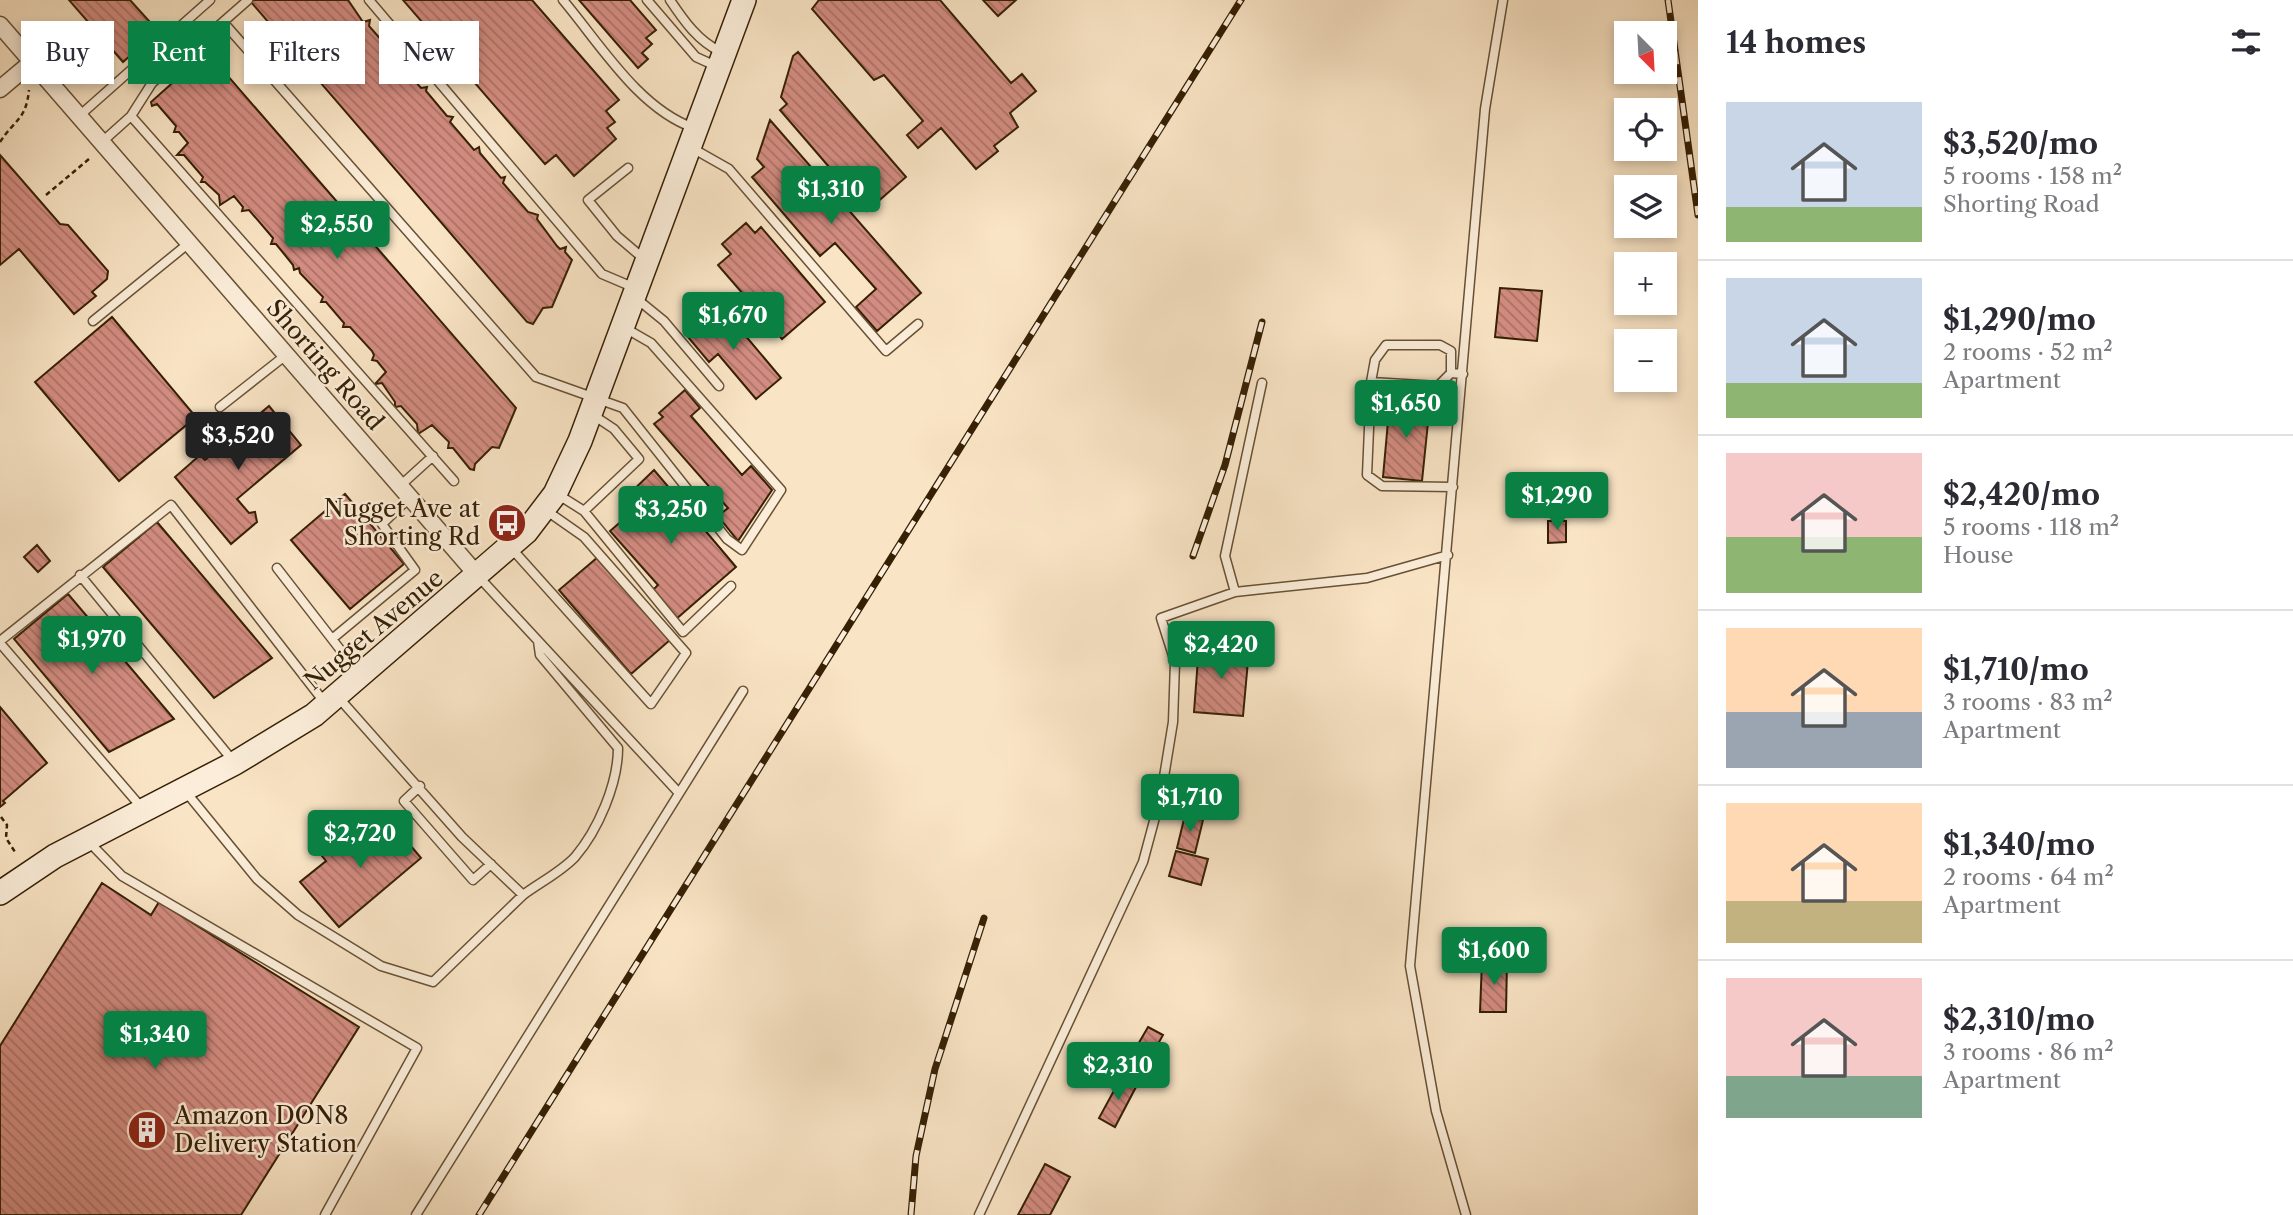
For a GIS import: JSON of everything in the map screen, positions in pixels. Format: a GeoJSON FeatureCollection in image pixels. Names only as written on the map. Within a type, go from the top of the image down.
{"type":"FeatureCollection","features":[{"type":"Feature","properties":{"kind":"street","name":"Nugget Avenue"},"geometry":{"type":"LineString","coordinates":[[0,893],[55,856],[235,763],[332,701],[510,547],[550,501],[594,405],[744,0]]}},
{"type":"Feature","properties":{"kind":"street","name":"Shorting Road"},"geometry":{"type":"LineString","coordinates":[[0,25],[21,49]]}},
{"type":"Feature","properties":{"kind":"street"},"geometry":{"type":"LineString","coordinates":[[0,89],[21,71]]}},
{"type":"Feature","properties":{"kind":"street","name":"Shorting Road"},"geometry":{"type":"LineString","coordinates":[[50,84],[478,576]]}},
{"type":"Feature","properties":{"kind":"lane"},"geometry":{"type":"LineString","coordinates":[[78,117],[210,0]]}},
{"type":"Feature","properties":{"kind":"lane"},"geometry":{"type":"LineString","coordinates":[[224,21],[248,0]]}},
{"type":"Feature","properties":{"kind":"lane"},"geometry":{"type":"LineString","coordinates":[[369,0],[602,274],[636,293],[664,321],[719,386]]}},
{"type":"Feature","properties":{"kind":"lane"},"geometry":{"type":"LineString","coordinates":[[563,0],[633,83],[672,121],[729,169],[886,351],[918,324]]}},
{"type":"Feature","properties":{"kind":"lane"},"geometry":{"type":"LineString","coordinates":[[647,0],[696,57],[721,60]]}},
{"type":"Feature","properties":{"kind":"lane"},"geometry":{"type":"LineString","coordinates":[[670,0],[685,22],[721,60]]}},
{"type":"Feature","properties":{"kind":"lane"},"geometry":{"type":"LineString","coordinates":[[1466,1215],[1436,1111],[1410,966],[1485,109],[1503,0]]}},
{"type":"Feature","properties":{"kind":"lane"},"geometry":{"type":"LineString","coordinates":[[230,30],[536,377],[594,405],[623,408],[727,539],[742,550],[781,490],[651,343],[623,327]]}},
{"type":"Feature","properties":{"kind":"lane"},"geometry":{"type":"LineString","coordinates":[[101,143],[131,116],[151,84]]}},
{"type":"Feature","properties":{"kind":"lane"},"geometry":{"type":"LineString","coordinates":[[131,116],[454,481]]}},
{"type":"Feature","properties":{"kind":"lane"},"geometry":{"type":"LineString","coordinates":[[628,167],[589,200],[617,236],[646,261]]}},
{"type":"Feature","properties":{"kind":"lane"},"geometry":{"type":"LineString","coordinates":[[93,321],[189,243]]}},
{"type":"Feature","properties":{"kind":"lane"},"geometry":{"type":"LineString","coordinates":[[1371,382],[1438,386],[1451,373],[1451,351],[1440,345],[1386,345],[1375,360],[1371,382],[1367,475],[1382,486],[1453,487]]}},
{"type":"Feature","properties":{"kind":"lane"},"geometry":{"type":"LineString","coordinates":[[219,407],[286,355]]}},
{"type":"Feature","properties":{"kind":"lane"},"geometry":{"type":"LineString","coordinates":[[1451,373],[1463,374]]}},
{"type":"Feature","properties":{"kind":"lane"},"geometry":{"type":"LineString","coordinates":[[1235,592],[1226,556],[1262,383]]}},
{"type":"Feature","properties":{"kind":"lane"},"geometry":{"type":"LineString","coordinates":[[584,511],[639,459],[594,405]]}},
{"type":"Feature","properties":{"kind":"lane"},"geometry":{"type":"LineString","coordinates":[[332,639],[415,569],[382,524],[433,456]]}},
{"type":"Feature","properties":{"kind":"lane"},"geometry":{"type":"LineString","coordinates":[[550,501],[584,511],[683,632],[731,586]]}},
{"type":"Feature","properties":{"kind":"lane"},"geometry":{"type":"LineString","coordinates":[[510,547],[651,704],[686,653],[550,501]]}},
{"type":"Feature","properties":{"kind":"lane"},"geometry":{"type":"LineString","coordinates":[[144,810],[0,642],[80,575],[171,505],[332,701],[410,775],[462,837],[523,895]]}},
{"type":"Feature","properties":{"kind":"lane"},"geometry":{"type":"LineString","coordinates":[[979,1215],[1143,862],[1161,795],[1173,722],[1175,662],[1161,618],[1235,592],[1367,578],[1448,555]]}},
{"type":"Feature","properties":{"kind":"lane"},"geometry":{"type":"LineString","coordinates":[[277,568],[361,677]]}},
{"type":"Feature","properties":{"kind":"lane"},"geometry":{"type":"LineString","coordinates":[[80,575],[235,763]]}},
{"type":"Feature","properties":{"kind":"lane"},"geometry":{"type":"LineString","coordinates":[[478,576],[678,792]]}},
{"type":"Feature","properties":{"kind":"lane"},"geometry":{"type":"LineString","coordinates":[[184,789],[257,879],[298,915],[381,966],[433,982],[523,895],[574,858],[598,821],[618,766],[618,748],[540,655],[538,641]]}},
{"type":"Feature","properties":{"kind":"lane"},"geometry":{"type":"LineString","coordinates":[[416,1215],[743,691]]}},
{"type":"Feature","properties":{"kind":"lane"},"geometry":{"type":"LineString","coordinates":[[420,786],[404,801],[473,880],[491,864]]}},
{"type":"Feature","properties":{"kind":"lane"},"geometry":{"type":"LineString","coordinates":[[87,840],[122,876],[417,1048],[325,1215]]}},
{"type":"Feature","properties":{"kind":"path"},"geometry":{"type":"LineString","coordinates":[[0,142],[19,122],[27,108],[29,90]]}},
{"type":"Feature","properties":{"kind":"path"},"geometry":{"type":"LineString","coordinates":[[46,195],[89,159]]}},
{"type":"Feature","properties":{"kind":"path"},"geometry":{"type":"LineString","coordinates":[[1,817],[7,825],[6,838],[15,852]]}},
{"type":"Feature","properties":{"kind":"building"},"geometry":{"type":"Polygon","coordinates":[[[69,0],[130,0],[149,21],[128,21],[128,58],[123,62],[114,52],[114,21],[87,21],[69,0]]]}},
{"type":"Feature","properties":{"kind":"building"},"geometry":{"type":"Polygon","coordinates":[[[348,0],[362,21],[267,21],[251,2],[348,0]]]}},
{"type":"Feature","properties":{"kind":"building"},"geometry":{"type":"Polygon","coordinates":[[[403,0],[532,0],[619,100],[606,111],[615,122],[607,128],[616,139],[574,176],[556,155],[545,164],[476,84],[479,84],[479,21],[421,21],[403,0]]]}},
{"type":"Feature","properties":{"kind":"building"},"geometry":{"type":"Polygon","coordinates":[[[579,0],[630,0],[656,30],[646,38],[652,44],[642,53],[648,59],[638,68],[579,0]]]}},
{"type":"Feature","properties":{"kind":"building"},"geometry":{"type":"Polygon","coordinates":[[[819,0],[940,0],[1011,83],[1022,74],[1036,91],[1010,113],[1018,127],[994,146],[998,151],[976,169],[941,128],[918,148],[907,135],[923,121],[884,75],[874,80],[812,9],[819,0]]]}},
{"type":"Feature","properties":{"kind":"building"},"geometry":{"type":"Polygon","coordinates":[[[983,0],[1016,0],[998,16],[983,0]]]}},
{"type":"Feature","properties":{"kind":"building"},"geometry":{"type":"Polygon","coordinates":[[[370,20],[369,26],[379,37],[379,84],[418,84],[421,88],[427,87],[426,91],[447,116],[453,117],[450,122],[474,150],[479,147],[480,153],[501,178],[505,177],[503,183],[528,212],[538,215],[537,219],[557,246],[560,249],[566,247],[565,252],[572,260],[552,307],[543,308],[533,324],[527,322],[322,84],[365,84],[365,21],[370,20]]]}},
{"type":"Feature","properties":{"kind":"building"},"geometry":{"type":"Polygon","coordinates":[[[798,52],[906,177],[867,211],[780,110],[787,104],[781,97],[793,56],[798,52]]]}},
{"type":"Feature","properties":{"kind":"building"},"geometry":{"type":"Polygon","coordinates":[[[230,78],[516,408],[499,448],[492,447],[475,464],[474,470],[470,469],[453,448],[448,448],[449,442],[432,425],[418,434],[417,424],[401,406],[395,407],[395,402],[382,383],[375,384],[386,372],[377,361],[372,360],[372,351],[350,327],[343,327],[344,323],[326,302],[321,302],[323,297],[300,273],[299,268],[294,270],[276,244],[271,244],[273,238],[249,210],[242,211],[243,207],[234,196],[220,205],[219,195],[205,182],[201,182],[203,177],[184,155],[177,155],[188,143],[179,132],[174,132],[176,126],[157,104],[152,106],[151,102],[171,84],[230,84],[230,78]]]}},
{"type":"Feature","properties":{"kind":"building"},"geometry":{"type":"Polygon","coordinates":[[[770,120],[921,293],[877,331],[856,307],[876,289],[835,243],[820,256],[752,177],[764,167],[757,159],[770,120]]]}},
{"type":"Feature","properties":{"kind":"building"},"geometry":{"type":"Polygon","coordinates":[[[0,155],[60,224],[68,225],[108,271],[107,279],[92,292],[96,296],[74,314],[19,249],[0,265],[0,155]]]}},
{"type":"Feature","properties":{"kind":"building"},"geometry":{"type":"Polygon","coordinates":[[[746,223],[755,233],[761,227],[825,302],[782,339],[718,265],[731,254],[722,244],[746,223]]]}},
{"type":"Feature","properties":{"kind":"building"},"geometry":{"type":"Polygon","coordinates":[[[1500,288],[1542,291],[1537,341],[1495,337],[1500,288]]]}},
{"type":"Feature","properties":{"kind":"building"},"geometry":{"type":"Polygon","coordinates":[[[705,307],[720,323],[728,315],[781,378],[756,399],[718,354],[709,362],[688,337],[697,325],[696,315],[705,307]]]}},
{"type":"Feature","properties":{"kind":"building"},"geometry":{"type":"Polygon","coordinates":[[[112,317],[196,417],[119,481],[35,382],[112,317]]]}},
{"type":"Feature","properties":{"kind":"building"},"geometry":{"type":"Polygon","coordinates":[[[685,390],[700,408],[691,416],[742,475],[751,466],[772,490],[738,541],[718,516],[728,508],[654,424],[663,417],[659,413],[685,390]]]}},
{"type":"Feature","properties":{"kind":"building"},"geometry":{"type":"Polygon","coordinates":[[[1390,399],[1430,403],[1422,481],[1383,477],[1390,399]]]}},
{"type":"Feature","properties":{"kind":"building"},"geometry":{"type":"Polygon","coordinates":[[[269,406],[301,445],[237,499],[249,513],[255,512],[257,522],[231,544],[175,477],[200,455],[205,460],[269,406]]]}},
{"type":"Feature","properties":{"kind":"building"},"geometry":{"type":"Polygon","coordinates":[[[654,470],[736,567],[675,620],[651,592],[658,585],[610,531],[632,512],[622,501],[654,470]]]}},
{"type":"Feature","properties":{"kind":"building"},"geometry":{"type":"Polygon","coordinates":[[[345,494],[404,564],[350,609],[291,540],[345,494]]]}},
{"type":"Feature","properties":{"kind":"building"},"geometry":{"type":"Polygon","coordinates":[[[1548,521],[1566,521],[1566,542],[1548,543],[1548,521]]]}},
{"type":"Feature","properties":{"kind":"building"},"geometry":{"type":"Polygon","coordinates":[[[157,522],[272,658],[214,698],[103,567],[157,522]]]}},
{"type":"Feature","properties":{"kind":"building"},"geometry":{"type":"Polygon","coordinates":[[[37,545],[50,561],[38,572],[24,557],[37,545]]]}},
{"type":"Feature","properties":{"kind":"building"},"geometry":{"type":"Polygon","coordinates":[[[598,557],[670,640],[631,674],[559,590],[598,557]]]}},
{"type":"Feature","properties":{"kind":"building"},"geometry":{"type":"Polygon","coordinates":[[[68,594],[174,719],[109,752],[14,639],[68,594]]]}},
{"type":"Feature","properties":{"kind":"building"},"geometry":{"type":"Polygon","coordinates":[[[1199,645],[1249,650],[1243,716],[1194,712],[1199,645]]]}},
{"type":"Feature","properties":{"kind":"building"},"geometry":{"type":"Polygon","coordinates":[[[0,707],[47,763],[3,801],[5,803],[0,807],[0,707]]]}},
{"type":"Feature","properties":{"kind":"building"},"geometry":{"type":"Polygon","coordinates":[[[383,813],[421,858],[339,927],[300,882],[326,861],[322,856],[329,850],[333,855],[383,813]]]}},
{"type":"Feature","properties":{"kind":"building"},"geometry":{"type":"Polygon","coordinates":[[[1185,815],[1203,820],[1195,853],[1177,848],[1185,815]]]}},
{"type":"Feature","properties":{"kind":"building"},"geometry":{"type":"Polygon","coordinates":[[[1176,851],[1208,859],[1201,885],[1169,876],[1176,851]]]}},
{"type":"Feature","properties":{"kind":"building","name":"Amazon DON8 Delivery Station"},"geometry":{"type":"Polygon","coordinates":[[[102,883],[151,915],[159,902],[359,1027],[241,1215],[0,1215],[0,1046],[102,883]]]}},
{"type":"Feature","properties":{"kind":"building"},"geometry":{"type":"Polygon","coordinates":[[[1482,961],[1507,961],[1506,1012],[1480,1012],[1482,961]]]}},
{"type":"Feature","properties":{"kind":"building"},"geometry":{"type":"Polygon","coordinates":[[[1148,1027],[1163,1035],[1148,1062],[1133,1053],[1148,1027]]]}},
{"type":"Feature","properties":{"kind":"building"},"geometry":{"type":"Polygon","coordinates":[[[1122,1076],[1137,1085],[1115,1127],[1099,1118],[1122,1076]]]}},
{"type":"Feature","properties":{"kind":"building"},"geometry":{"type":"Polygon","coordinates":[[[1045,1164],[1070,1177],[1050,1215],[1018,1215],[1045,1164]]]}},
{"type":"Feature","properties":{"kind":"railway"},"geometry":{"type":"LineString","coordinates":[[479,1215],[1241,0]]}},
{"type":"Feature","properties":{"kind":"railway"},"geometry":{"type":"LineString","coordinates":[[1668,0],[1698,215]]}},
{"type":"Feature","properties":{"kind":"railway"},"geometry":{"type":"LineString","coordinates":[[1193,556],[1225,465],[1262,322]]}},
{"type":"Feature","properties":{"kind":"railway"},"geometry":{"type":"LineString","coordinates":[[911,1215],[916,1156],[935,1069],[984,918]]}},
{"type":"Feature","properties":{"kind":"place","name":"Nugget Ave at Shorting Rd"},"geometry":{"type":"Point","coordinates":[507,523]}},
{"type":"Feature","properties":{"kind":"place","name":"Amazon DON8 Delivery Station"},"geometry":{"type":"Point","coordinates":[147,1130]}}]}
